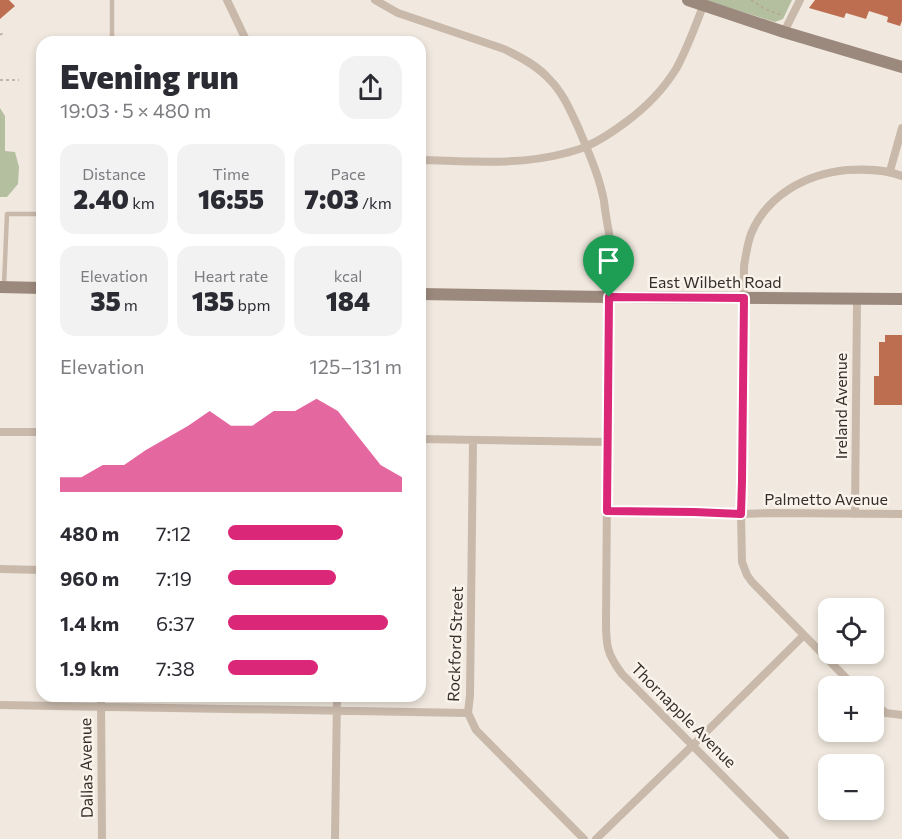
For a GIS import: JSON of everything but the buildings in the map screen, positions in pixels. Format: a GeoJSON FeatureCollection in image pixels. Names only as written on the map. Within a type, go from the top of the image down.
{"type":"FeatureCollection","features":[{"type":"Feature","properties":{"kind":"main road"},"geometry":{"type":"LineString","coordinates":[[688,0],[784,32],[902,67]]}},
{"type":"Feature","properties":{"kind":"main road"},"geometry":{"type":"LineString","coordinates":[[2,287],[36,288]]}},
{"type":"Feature","properties":{"kind":"main road","name":"East Wilbeth Road"},"geometry":{"type":"LineString","coordinates":[[426,294],[902,299]]}},
{"type":"Feature","properties":{"kind":"street"},"geometry":{"type":"LineString","coordinates":[[227,0],[244,36]]}},
{"type":"Feature","properties":{"kind":"street","name":"Thornapple Avenue"},"geometry":{"type":"LineString","coordinates":[[375,0],[398,14],[504,50],[535,65],[549,78],[565,100],[597,177],[609,233],[606,634],[609,654],[622,674],[785,839]]}},
{"type":"Feature","properties":{"kind":"street"},"geometry":{"type":"LineString","coordinates":[[784,32],[800,0]]}},
{"type":"Feature","properties":{"kind":"street"},"geometry":{"type":"LineString","coordinates":[[426,160],[511,162],[549,158],[586,147],[637,114],[660,91],[682,57],[703,6]]}},
{"type":"Feature","properties":{"kind":"street"},"geometry":{"type":"LineString","coordinates":[[890,171],[902,128]]}},
{"type":"Feature","properties":{"kind":"street"},"geometry":{"type":"LineString","coordinates":[[844,676],[752,582],[742,562],[744,266],[747,246],[760,217],[765,209],[789,189],[819,175],[858,170],[890,171],[902,177]]}},
{"type":"Feature","properties":{"kind":"street","name":"Ireland Avenue"},"geometry":{"type":"LineString","coordinates":[[855,514],[857,299]]}},
{"type":"Feature","properties":{"kind":"street"},"geometry":{"type":"LineString","coordinates":[[0,432],[36,432]]}},
{"type":"Feature","properties":{"kind":"street"},"geometry":{"type":"LineString","coordinates":[[426,438],[607,442]]}},
{"type":"Feature","properties":{"kind":"street","name":"Rockford Street"},"geometry":{"type":"LineString","coordinates":[[473,440],[468,713],[476,730],[584,839]]}},
{"type":"Feature","properties":{"kind":"street","name":"Palmetto Avenue"},"geometry":{"type":"LineString","coordinates":[[607,511],[902,514]]}},
{"type":"Feature","properties":{"kind":"street"},"geometry":{"type":"LineString","coordinates":[[0,569],[36,570]]}},
{"type":"Feature","properties":{"kind":"street"},"geometry":{"type":"LineString","coordinates":[[596,839],[804,635]]}},
{"type":"Feature","properties":{"kind":"street","name":"Dallas Avenue"},"geometry":{"type":"LineString","coordinates":[[101,702],[102,839]]}},
{"type":"Feature","properties":{"kind":"street"},"geometry":{"type":"LineString","coordinates":[[335,839],[337,702]]}},
{"type":"Feature","properties":{"kind":"street"},"geometry":{"type":"LineString","coordinates":[[0,705],[468,713]]}},
{"type":"Feature","properties":{"kind":"street"},"geometry":{"type":"LineString","coordinates":[[884,712],[902,715]]}},
{"type":"Feature","properties":{"kind":"lane"},"geometry":{"type":"LineString","coordinates":[[112,0],[112,36]]}},
{"type":"Feature","properties":{"kind":"lane"},"geometry":{"type":"LineString","coordinates":[[0,213],[36,214]]}},
{"type":"Feature","properties":{"kind":"lane"},"geometry":{"type":"LineString","coordinates":[[2,287],[7,214]]}},
{"type":"Feature","properties":{"kind":"path"},"geometry":{"type":"LineString","coordinates":[[751,0],[765,9],[791,18]]}},
{"type":"Feature","properties":{"kind":"path"},"geometry":{"type":"LineString","coordinates":[[756,0],[757,4]]}},
{"type":"Feature","properties":{"kind":"path"},"geometry":{"type":"LineString","coordinates":[[0,80],[19,80]]}},
{"type":"Feature","properties":{"kind":"green space"},"geometry":{"type":"Polygon","coordinates":[[[705,0],[792,0],[783,19],[775,22],[705,0]]]}},
{"type":"Feature","properties":{"kind":"green space"},"geometry":{"type":"Polygon","coordinates":[[[0,108],[5,116],[5,151],[15,152],[19,167],[18,184],[7,197],[0,197],[0,108]]]}},
{"type":"Feature","properties":{"kind":"route"},"geometry":{"type":"LineString","coordinates":[[609,297],[744,298],[741,514],[607,511],[609,297]]}}]}
